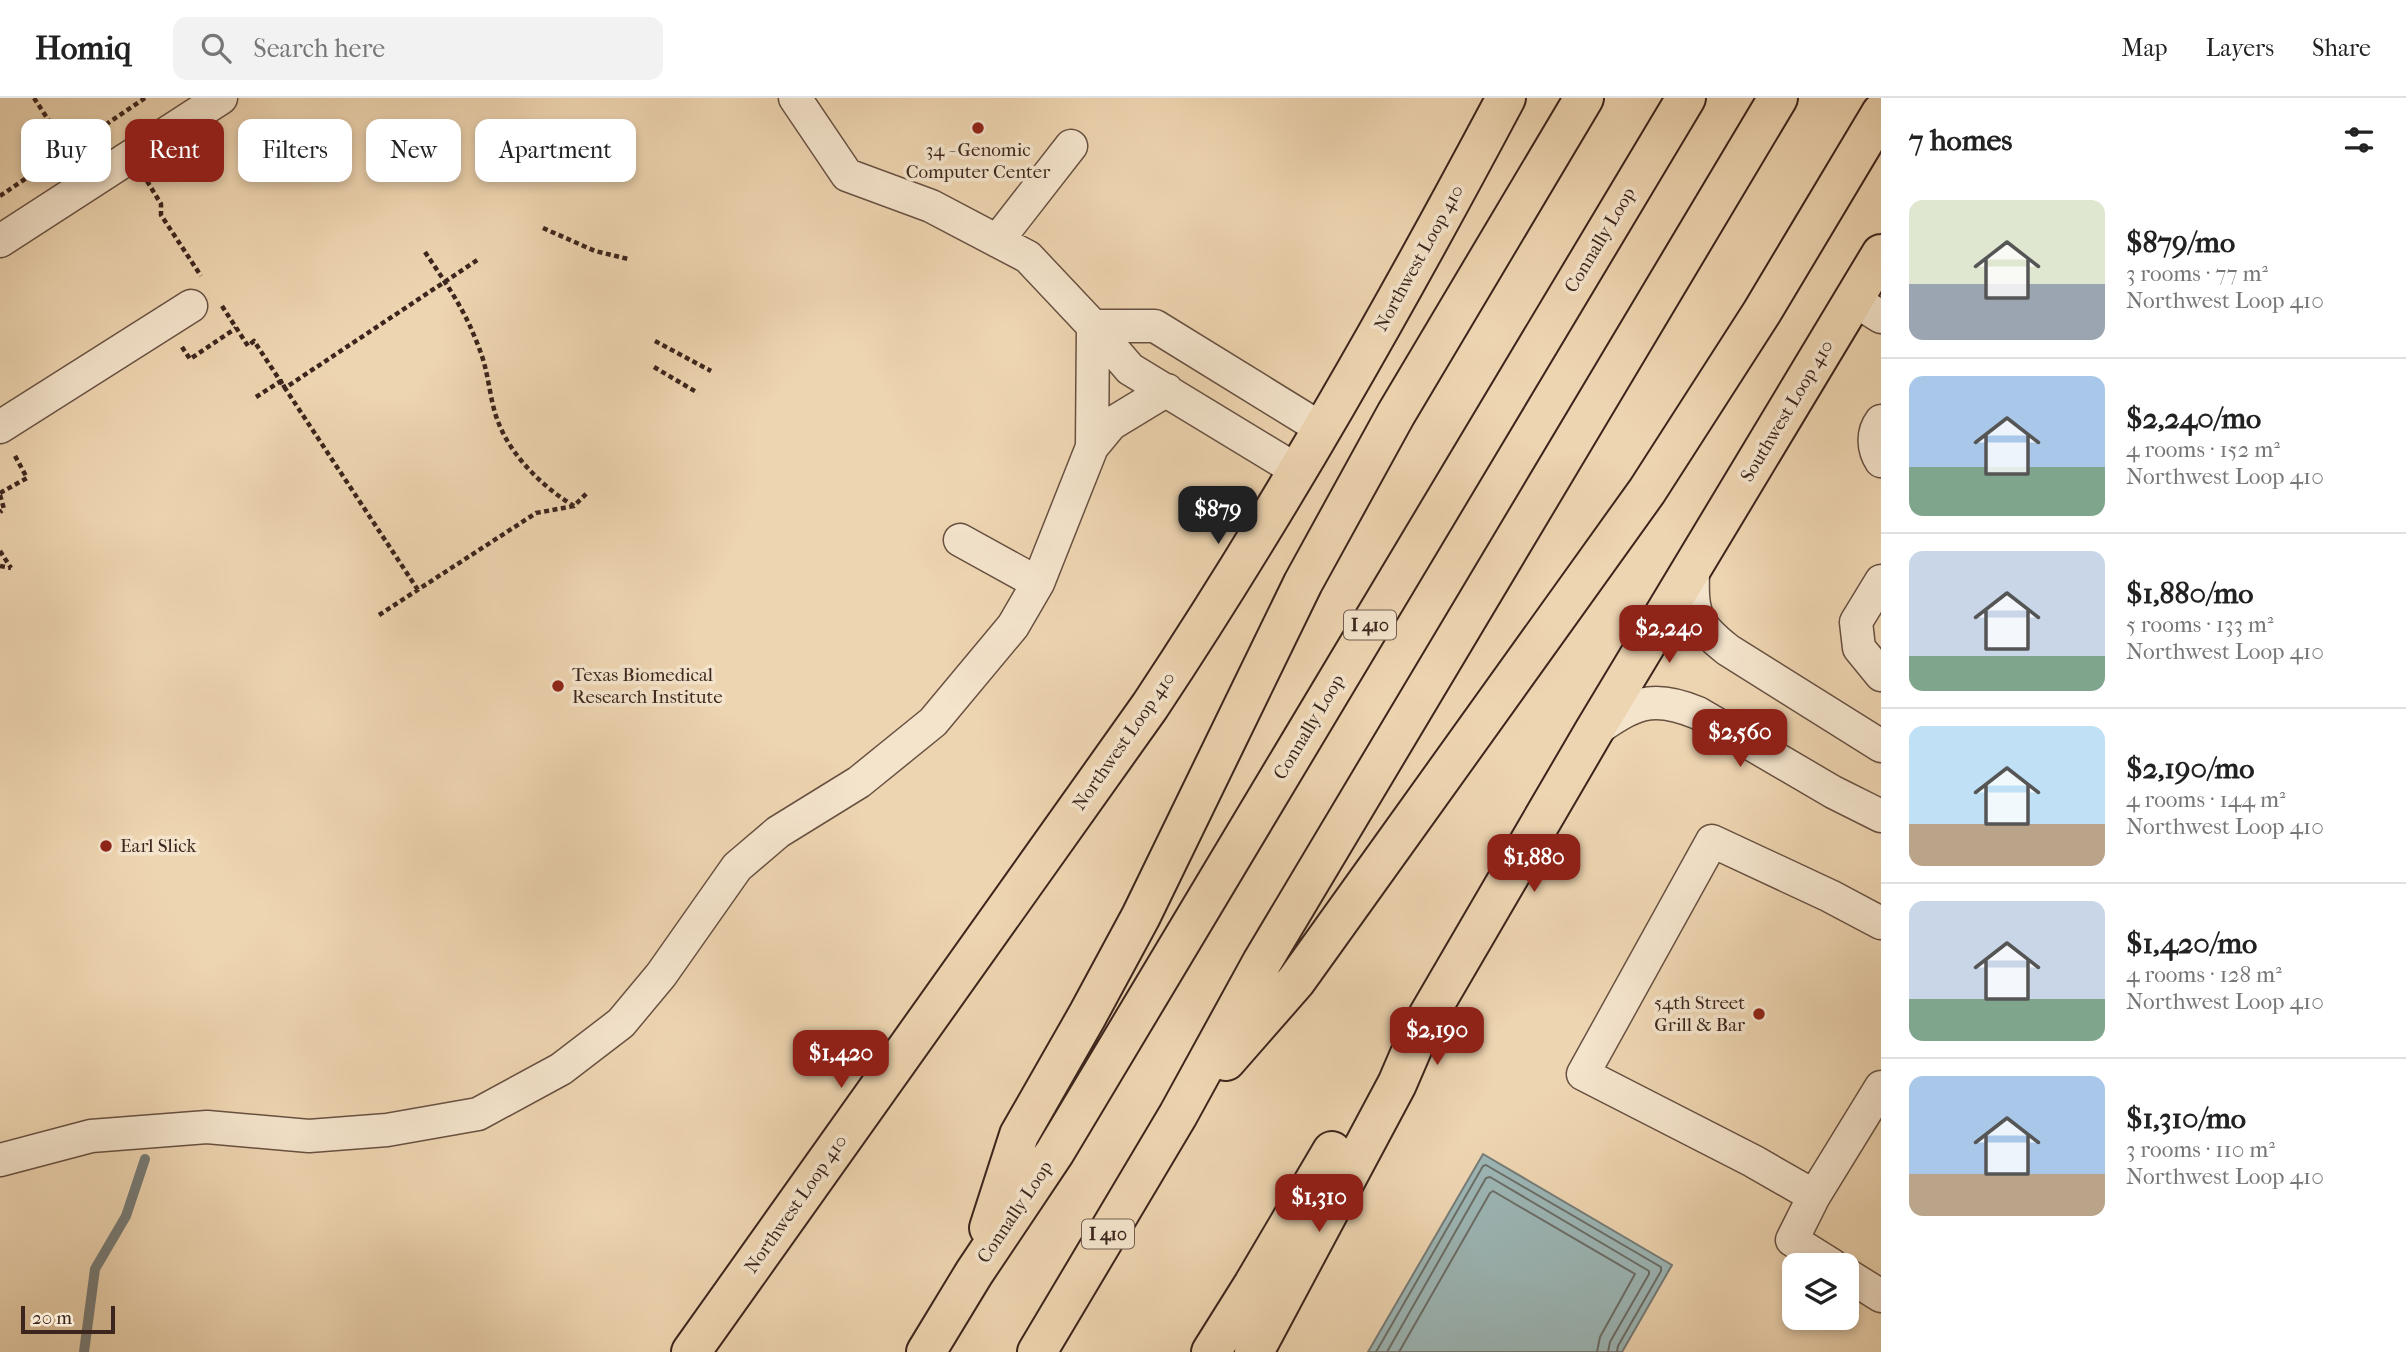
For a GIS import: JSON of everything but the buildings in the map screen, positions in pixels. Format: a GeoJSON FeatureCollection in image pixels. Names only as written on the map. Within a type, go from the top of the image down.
{"type":"FeatureCollection","features":[{"type":"Feature","properties":{"kind":"main road","name":"Northwest Loop 410"},"geometry":{"type":"LineString","coordinates":[[691,1352],[1150,706],[1215,608],[1322,429],[1506,98]]}},
{"type":"Feature","properties":{"kind":"main road"},"geometry":{"type":"LineString","coordinates":[[974,1273],[1019,1135],[1141,916],[1303,583],[1396,414],[1584,98]]}},
{"type":"Feature","properties":{"kind":"main road","name":"Connally Loop"},"geometry":{"type":"LineString","coordinates":[[926,1352],[974,1273],[1055,1152],[1686,98]]}},
{"type":"Feature","properties":{"kind":"main road","name":"I 410"},"geometry":{"type":"LineString","coordinates":[[1037,1352],[1178,1115],[1262,962],[1778,98]]}},
{"type":"Feature","properties":{"kind":"main road"},"geometry":{"type":"LineString","coordinates":[[1178,1115],[1296,981],[1617,533],[1702,408],[1881,113]]}},
{"type":"Feature","properties":{"kind":"main road","name":"Southwest Loop 410"},"geometry":{"type":"LineString","coordinates":[[1693,568],[1867,308],[1881,254]]}},
{"type":"Feature","properties":{"kind":"main road"},"geometry":{"type":"LineString","coordinates":[[1254,1352],[1397,1084],[1422,1026],[1693,568]]}},
{"type":"Feature","properties":{"kind":"main road"},"geometry":{"type":"LineString","coordinates":[[1211,1352],[1281,1240],[1370,1082],[1422,1026]]}},
{"type":"Feature","properties":{"kind":"street"},"geometry":{"type":"LineString","coordinates":[[189,119],[221,98]]}},
{"type":"Feature","properties":{"kind":"street"},"geometry":{"type":"LineString","coordinates":[[795,98],[847,175],[931,206],[1028,257],[1130,369],[1298,471]]}},
{"type":"Feature","properties":{"kind":"street"},"geometry":{"type":"LineString","coordinates":[[997,241],[1071,146]]}},
{"type":"Feature","properties":{"kind":"street"},"geometry":{"type":"LineString","coordinates":[[0,241],[125,160]]}},
{"type":"Feature","properties":{"kind":"street"},"geometry":{"type":"LineString","coordinates":[[4,435],[206,298]]}},
{"type":"Feature","properties":{"kind":"street"},"geometry":{"type":"LineString","coordinates":[[1093,326],[1155,326],[1322,429]]}},
{"type":"Feature","properties":{"kind":"street"},"geometry":{"type":"LineString","coordinates":[[1092,447],[1093,326]]}},
{"type":"Feature","properties":{"kind":"street"},"geometry":{"type":"LineString","coordinates":[[0,1160],[91,1136],[207,1127],[309,1136],[387,1130],[478,1114],[561,1069],[621,1023],[661,975],[737,867],[778,832],[859,782],[933,722],[1013,626],[1038,583],[1092,447],[1111,424],[1167,390]]}},
{"type":"Feature","properties":{"kind":"street"},"geometry":{"type":"LineString","coordinates":[[1881,421],[1876,428],[1875,449],[1881,461]]}},
{"type":"Feature","properties":{"kind":"street"},"geometry":{"type":"LineString","coordinates":[[961,540],[1038,583]]}},
{"type":"Feature","properties":{"kind":"street"},"geometry":{"type":"LineString","coordinates":[[1693,568],[1693,611],[1711,636],[1728,650],[1881,746]]}},
{"type":"Feature","properties":{"kind":"street"},"geometry":{"type":"LineString","coordinates":[[1881,581],[1856,622],[1859,648],[1881,675]]}},
{"type":"Feature","properties":{"kind":"street"},"geometry":{"type":"LineString","coordinates":[[1594,732],[1622,713],[1653,702],[1681,706],[1833,792],[1881,816]]}},
{"type":"Feature","properties":{"kind":"street"},"geometry":{"type":"LineString","coordinates":[[1814,1196],[1753,1161],[1583,1074],[1712,841],[1881,923]]}},
{"type":"Feature","properties":{"kind":"street"},"geometry":{"type":"LineString","coordinates":[[1813,1253],[1792,1240],[1814,1196],[1881,1087]]}},
{"type":"Feature","properties":{"kind":"street"},"geometry":{"type":"LineString","coordinates":[[1859,1282],[1881,1296]]}},
{"type":"Feature","properties":{"kind":"path"},"geometry":{"type":"LineString","coordinates":[[34,98],[48,119]]}},
{"type":"Feature","properties":{"kind":"path"},"geometry":{"type":"LineString","coordinates":[[111,121],[145,98]]}},
{"type":"Feature","properties":{"kind":"path"},"geometry":{"type":"LineString","coordinates":[[0,196],[21,182]]}},
{"type":"Feature","properties":{"kind":"path"},"geometry":{"type":"LineString","coordinates":[[148,182],[161,204],[161,215],[206,298],[248,346],[254,341],[418,590]]}},
{"type":"Feature","properties":{"kind":"path"},"geometry":{"type":"LineString","coordinates":[[543,228],[594,251],[628,259]]}},
{"type":"Feature","properties":{"kind":"path"},"geometry":{"type":"LineString","coordinates":[[425,252],[469,325],[485,367],[499,424],[512,447],[530,470],[556,495],[574,506]]}},
{"type":"Feature","properties":{"kind":"path"},"geometry":{"type":"LineString","coordinates":[[281,381],[285,388],[479,259]]}},
{"type":"Feature","properties":{"kind":"path"},"geometry":{"type":"LineString","coordinates":[[655,341],[711,370]]}},
{"type":"Feature","properties":{"kind":"path"},"geometry":{"type":"LineString","coordinates":[[654,367],[698,393]]}},
{"type":"Feature","properties":{"kind":"path"},"geometry":{"type":"LineString","coordinates":[[256,397],[281,381]]}},
{"type":"Feature","properties":{"kind":"path"},"geometry":{"type":"LineString","coordinates":[[0,512],[4,509],[0,494],[27,478],[4,435]]}},
{"type":"Feature","properties":{"kind":"path"},"geometry":{"type":"LineString","coordinates":[[379,615],[536,513],[574,506],[587,493]]}},
{"type":"Feature","properties":{"kind":"path"},"geometry":{"type":"LineString","coordinates":[[0,551],[12,568],[0,566]]}},
{"type":"Feature","properties":{"kind":"water"},"geometry":{"type":"Polygon","coordinates":[[[1483,1154],[1672,1265],[1622,1352],[1368,1352],[1483,1154]]]}},
{"type":"Feature","properties":{"kind":"waterway"},"geometry":{"type":"LineString","coordinates":[[84,1352],[95,1269],[126,1216],[145,1159]]}},
{"type":"Feature","properties":{"kind":"place","name":"34 - Genomic Computer Center"},"geometry":{"type":"Point","coordinates":[978,128]}},
{"type":"Feature","properties":{"kind":"place","name":"Texas Biomedical Research Institute"},"geometry":{"type":"Point","coordinates":[558,686]}},
{"type":"Feature","properties":{"kind":"place","name":"Earl Slick"},"geometry":{"type":"Point","coordinates":[106,846]}},
{"type":"Feature","properties":{"kind":"place","name":"54th Street Grill & Bar"},"geometry":{"type":"Point","coordinates":[1759,1014]}}]}
